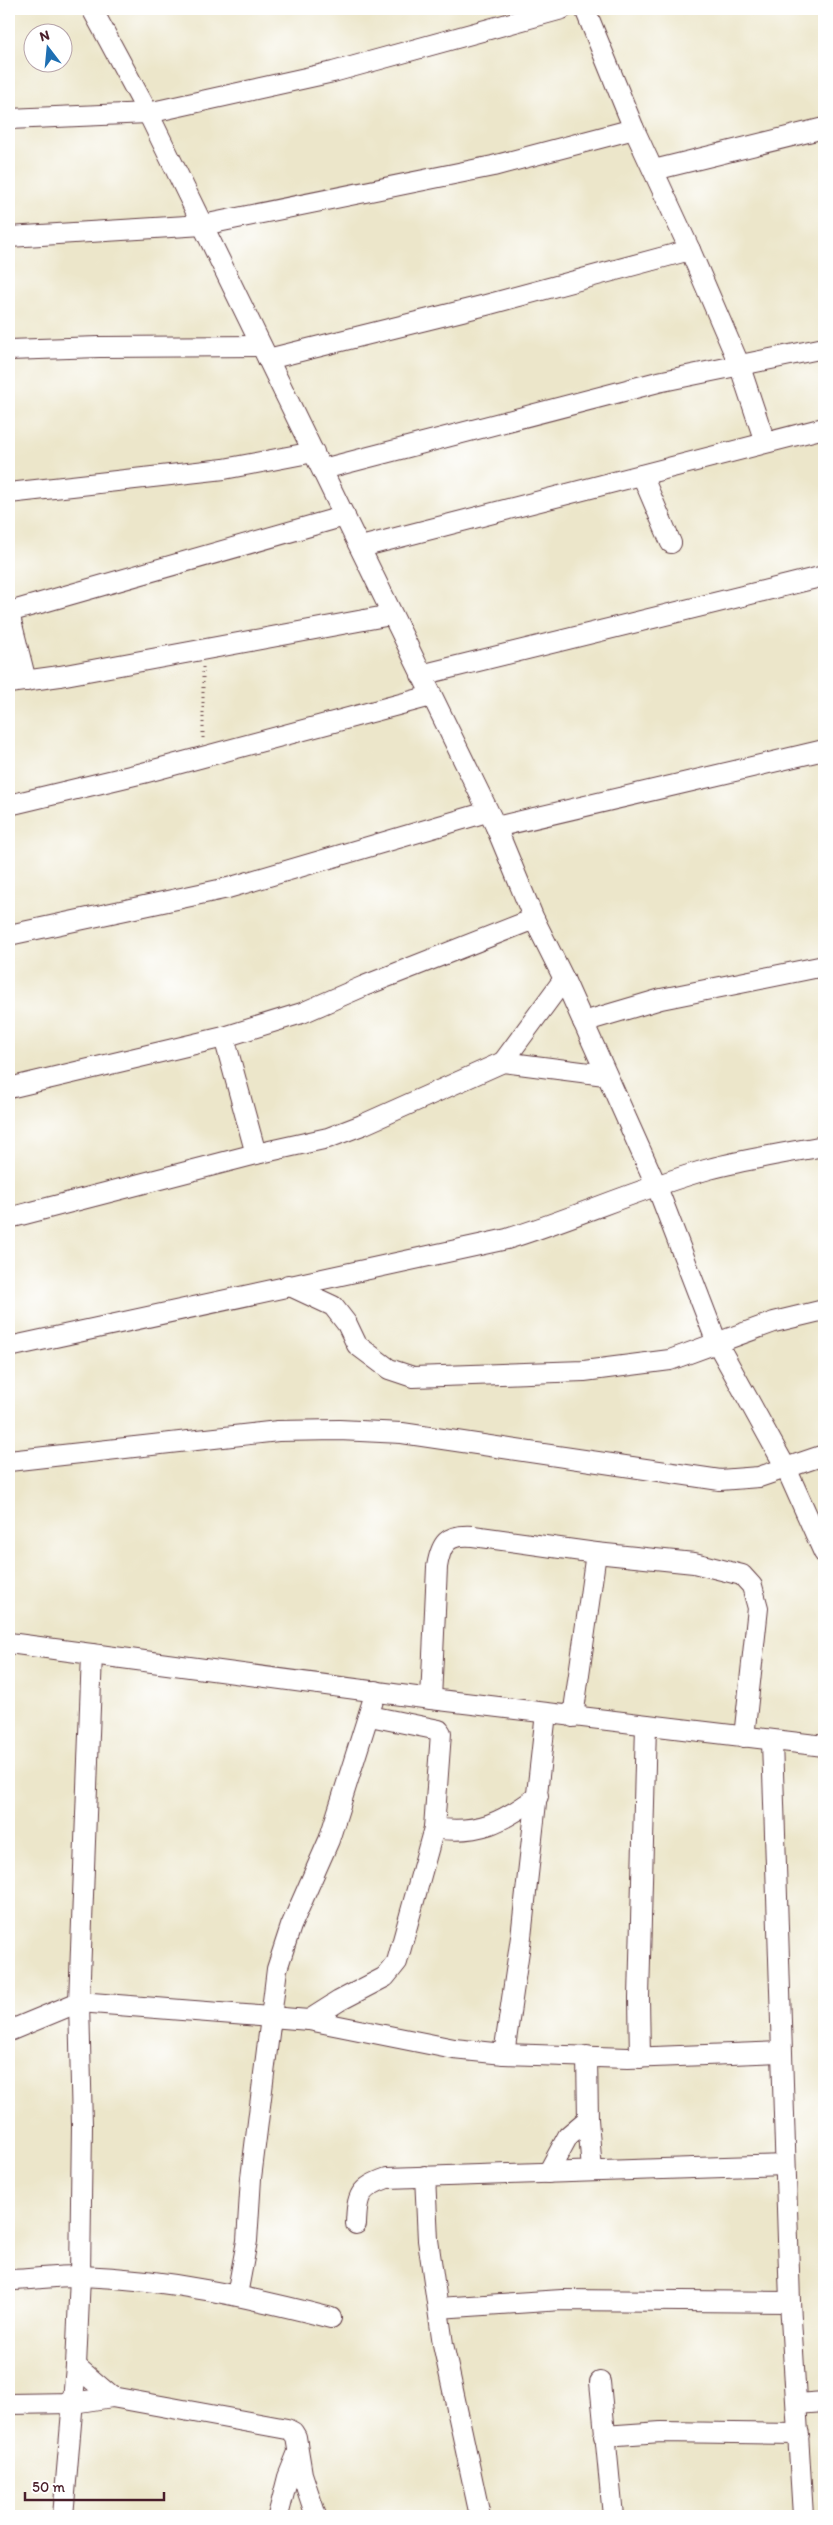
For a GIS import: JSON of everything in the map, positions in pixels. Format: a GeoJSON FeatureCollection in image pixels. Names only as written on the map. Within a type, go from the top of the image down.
{"type":"FeatureCollection","features":[{"type":"Feature","properties":{"kind":"street"},"geometry":{"type":"LineString","coordinates":[[92,9],[148,113],[346,516],[390,615],[492,819],[534,919],[564,979],[605,1075],[657,1186],[717,1343],[786,1468],[824,1553]]}},
{"type":"Feature","properties":{"kind":"street"},"geometry":{"type":"LineString","coordinates":[[9,119],[148,113],[333,72],[562,9]]}},
{"type":"Feature","properties":{"kind":"street"},"geometry":{"type":"LineString","coordinates":[[585,9],[634,129],[690,250],[739,364],[766,442]]}},
{"type":"Feature","properties":{"kind":"street"},"geometry":{"type":"LineString","coordinates":[[654,170],[824,128]]}},
{"type":"Feature","properties":{"kind":"street"},"geometry":{"type":"LineString","coordinates":[[9,237],[203,225],[492,166],[634,129]]}},
{"type":"Feature","properties":{"kind":"street"},"geometry":{"type":"LineString","coordinates":[[9,350],[99,347],[265,353],[486,305],[690,250]]}},
{"type":"Feature","properties":{"kind":"street"},"geometry":{"type":"LineString","coordinates":[[9,493],[224,469],[318,461],[658,382],[824,348]]}},
{"type":"Feature","properties":{"kind":"street"},"geometry":{"type":"LineString","coordinates":[[360,547],[824,428]]}},
{"type":"Feature","properties":{"kind":"street"},"geometry":{"type":"LineString","coordinates":[[642,475],[671,543]]}},
{"type":"Feature","properties":{"kind":"street"},"geometry":{"type":"LineString","coordinates":[[346,516],[9,612],[17,682],[390,615]]}},
{"type":"Feature","properties":{"kind":"street"},"geometry":{"type":"LineString","coordinates":[[420,675],[824,576]]}},
{"type":"Feature","properties":{"kind":"street"},"geometry":{"type":"LineString","coordinates":[[9,805],[431,696]]}},
{"type":"Feature","properties":{"kind":"street"},"geometry":{"type":"LineString","coordinates":[[9,935],[228,888],[492,819],[824,750]]}},
{"type":"Feature","properties":{"kind":"street"},"geometry":{"type":"LineString","coordinates":[[9,1088],[224,1036],[302,1013],[364,986],[534,919]]}},
{"type":"Feature","properties":{"kind":"street"},"geometry":{"type":"LineString","coordinates":[[583,1022],[660,999],[824,966]]}},
{"type":"Feature","properties":{"kind":"street"},"geometry":{"type":"LineString","coordinates":[[9,1218],[256,1154],[328,1138],[362,1125],[503,1062],[564,979]]}},
{"type":"Feature","properties":{"kind":"street"},"geometry":{"type":"LineString","coordinates":[[224,1036],[256,1154]]}},
{"type":"Feature","properties":{"kind":"street"},"geometry":{"type":"LineString","coordinates":[[503,1062],[605,1075]]}},
{"type":"Feature","properties":{"kind":"street"},"geometry":{"type":"LineString","coordinates":[[9,1347],[288,1285],[508,1239],[555,1225],[657,1186],[708,1169],[824,1146]]}},
{"type":"Feature","properties":{"kind":"street"},"geometry":{"type":"LineString","coordinates":[[288,1285],[333,1306],[347,1324],[357,1345],[389,1369],[413,1377],[584,1371],[670,1360],[774,1322],[824,1310]]}},
{"type":"Feature","properties":{"kind":"street"},"geometry":{"type":"LineString","coordinates":[[9,1461],[278,1431],[339,1430],[412,1435],[720,1480],[759,1477],[824,1455]]}},
{"type":"Feature","properties":{"kind":"street"},"geometry":{"type":"LineString","coordinates":[[431,1699],[437,1567],[440,1550],[448,1540],[464,1535],[596,1554],[694,1563],[735,1572],[748,1580],[757,1599],[758,1621],[744,1737]]}},
{"type":"Feature","properties":{"kind":"street"},"geometry":{"type":"LineString","coordinates":[[573,1717],[596,1554]]}},
{"type":"Feature","properties":{"kind":"street"},"geometry":{"type":"LineString","coordinates":[[9,1643],[573,1717],[824,1746]]}},
{"type":"Feature","properties":{"kind":"street"},"geometry":{"type":"LineString","coordinates":[[63,2516],[76,2366],[80,2276],[82,2126],[79,2002],[92,1654]]}},
{"type":"Feature","properties":{"kind":"street"},"geometry":{"type":"LineString","coordinates":[[237,2295],[247,2241],[251,2178],[277,1970],[291,1926],[329,1840],[370,1716],[376,1690]]}},
{"type":"Feature","properties":{"kind":"street"},"geometry":{"type":"LineString","coordinates":[[504,2054],[538,1796],[546,1713]]}},
{"type":"Feature","properties":{"kind":"street"},"geometry":{"type":"LineString","coordinates":[[309,2020],[339,2001],[385,1978],[397,1962],[434,1828],[441,1733],[439,1730],[370,1716]]}},
{"type":"Feature","properties":{"kind":"street"},"geometry":{"type":"LineString","coordinates":[[640,2058],[639,1998],[646,1725]]}},
{"type":"Feature","properties":{"kind":"street"},"geometry":{"type":"LineString","coordinates":[[772,1740],[790,2302],[803,2516]]}},
{"type":"Feature","properties":{"kind":"street"},"geometry":{"type":"LineString","coordinates":[[434,1828],[455,1831],[475,1830],[515,1813],[538,1796]]}},
{"type":"Feature","properties":{"kind":"street"},"geometry":{"type":"LineString","coordinates":[[9,2031],[79,2002],[309,2020],[454,2049],[504,2054],[640,2058],[781,2052]]}},
{"type":"Feature","properties":{"kind":"street"},"geometry":{"type":"LineString","coordinates":[[586,2056],[592,2171]]}},
{"type":"Feature","properties":{"kind":"street"},"geometry":{"type":"LineString","coordinates":[[548,2173],[568,2136],[588,2119]]}},
{"type":"Feature","properties":{"kind":"street"},"geometry":{"type":"LineString","coordinates":[[356,2224],[356,2202],[361,2193],[368,2186],[387,2178],[785,2165]]}},
{"type":"Feature","properties":{"kind":"street"},"geometry":{"type":"LineString","coordinates":[[425,2176],[428,2240],[443,2344],[480,2516]]}},
{"type":"Feature","properties":{"kind":"street"},"geometry":{"type":"LineString","coordinates":[[9,2280],[80,2276],[179,2286],[237,2295],[331,2318]]}},
{"type":"Feature","properties":{"kind":"street"},"geometry":{"type":"LineString","coordinates":[[438,2308],[562,2300],[790,2302]]}},
{"type":"Feature","properties":{"kind":"street"},"geometry":{"type":"LineString","coordinates":[[76,2366],[112,2397]]}},
{"type":"Feature","properties":{"kind":"street"},"geometry":{"type":"LineString","coordinates":[[600,2382],[613,2516]]}},
{"type":"Feature","properties":{"kind":"street"},"geometry":{"type":"LineString","coordinates":[[9,2404],[73,2403],[112,2397],[287,2429],[293,2432],[296,2437],[302,2474],[316,2516]]}},
{"type":"Feature","properties":{"kind":"street"},"geometry":{"type":"LineString","coordinates":[[797,2404],[824,2402]]}},
{"type":"Feature","properties":{"kind":"street"},"geometry":{"type":"LineString","coordinates":[[604,2436],[661,2432],[799,2434]]}},
{"type":"Feature","properties":{"kind":"street"},"geometry":{"type":"LineString","coordinates":[[278,2516],[288,2477],[298,2451]]}},
{"type":"Feature","properties":{"kind":"path"},"geometry":{"type":"LineString","coordinates":[[203,648],[203,756]]}}]}
